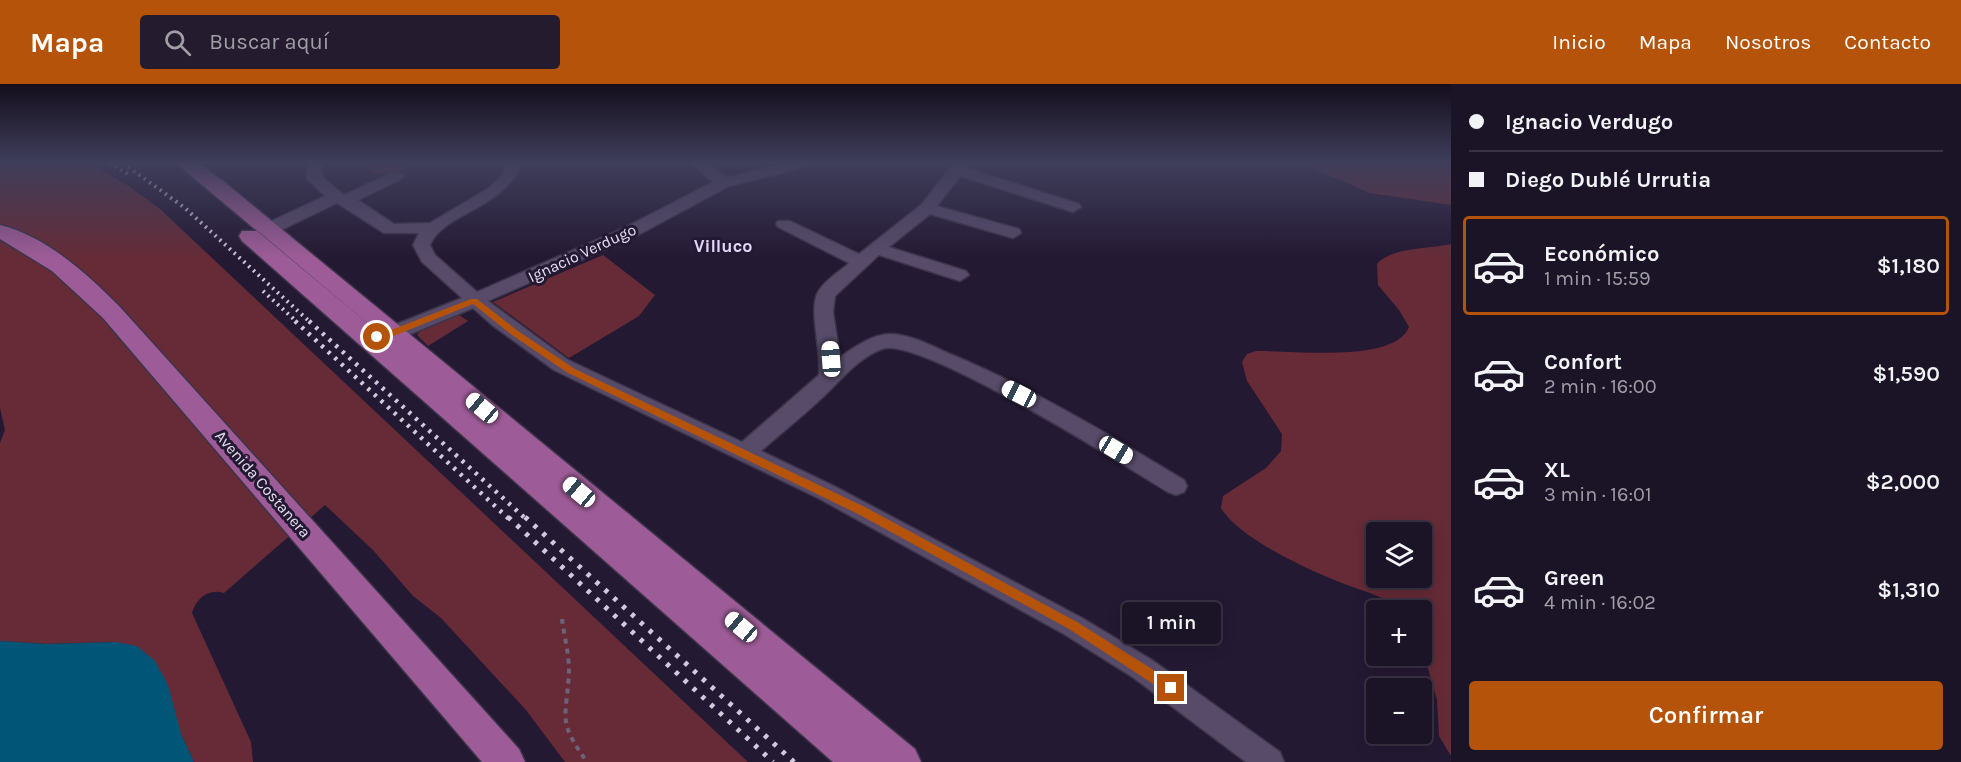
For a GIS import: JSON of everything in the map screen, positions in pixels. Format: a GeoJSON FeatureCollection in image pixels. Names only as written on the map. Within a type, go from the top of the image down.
{"type":"FeatureCollection","features":[{"type":"Feature","properties":{"kind":"main road"},"geometry":{"type":"LineString","coordinates":[[207,195],[246,233],[363,334],[399,338],[861,762]]}},
{"type":"Feature","properties":{"kind":"main road"},"geometry":{"type":"LineString","coordinates":[[219,195],[269,229],[354,299],[902,762]]}},
{"type":"Feature","properties":{"kind":"main road","name":"Avenida Costanera"},"geometry":{"type":"LineString","coordinates":[[0,231],[31,246],[64,268],[118,319],[506,762]]}},
{"type":"Feature","properties":{"kind":"street"},"geometry":{"type":"LineString","coordinates":[[336,195],[390,230],[431,228]]}},
{"type":"Feature","properties":{"kind":"street"},"geometry":{"type":"LineString","coordinates":[[269,229],[349,195]]}},
{"type":"Feature","properties":{"kind":"street"},"geometry":{"type":"LineString","coordinates":[[493,195],[431,228],[420,242],[424,254],[474,301],[515,333],[571,371],[853,506],[1073,626],[1143,669],[1270,762]]}},
{"type":"Feature","properties":{"kind":"street","name":"Ignacio Verdugo"},"geometry":{"type":"LineString","coordinates":[[399,338],[474,301],[632,231],[702,195]]}},
{"type":"Feature","properties":{"kind":"street"},"geometry":{"type":"LineString","coordinates":[[829,376],[830,337],[823,300],[836,283],[927,208],[937,195]]}},
{"type":"Feature","properties":{"kind":"street"},"geometry":{"type":"LineString","coordinates":[[1034,195],[1073,207]]}},
{"type":"Feature","properties":{"kind":"street"},"geometry":{"type":"LineString","coordinates":[[927,208],[1013,233]]}},
{"type":"Feature","properties":{"kind":"street"},"geometry":{"type":"LineString","coordinates":[[784,224],[860,262]]}},
{"type":"Feature","properties":{"kind":"street"},"geometry":{"type":"LineString","coordinates":[[878,249],[960,275]]}},
{"type":"Feature","properties":{"kind":"street"},"geometry":{"type":"LineString","coordinates":[[744,453],[817,391],[829,376],[874,346],[886,342],[900,342],[949,361],[1019,394],[1176,486]]}},
{"type":"Feature","properties":{"kind":"path"},"geometry":{"type":"LineString","coordinates":[[562,619],[569,668],[564,720],[569,737],[587,762]]}},
{"type":"Feature","properties":{"kind":"shaded area"},"geometry":{"type":"Polygon","coordinates":[[[0,195],[140,195],[160,209],[748,762],[565,762],[526,710],[441,618],[413,596],[373,550],[325,505],[224,593],[213,592],[204,595],[194,608],[192,613],[251,742],[253,762],[194,762],[181,734],[116,642],[46,644],[0,641],[0,443],[5,430],[0,408],[0,195]]]}},
{"type":"Feature","properties":{"kind":"shaded area"},"geometry":{"type":"Polygon","coordinates":[[[1381,195],[1451,195],[1451,205],[1381,195]]]}},
{"type":"Feature","properties":{"kind":"shaded area"},"geometry":{"type":"Polygon","coordinates":[[[1451,244],[1451,756],[1439,736],[1437,700],[1427,666],[1432,666],[1432,600],[1386,600],[1298,564],[1260,543],[1230,520],[1221,508],[1223,496],[1266,468],[1281,451],[1282,434],[1247,381],[1242,362],[1247,354],[1256,351],[1316,353],[1363,351],[1400,339],[1409,327],[1399,310],[1378,285],[1377,264],[1392,254],[1451,244]]]}},
{"type":"Feature","properties":{"kind":"shaded area"},"geometry":{"type":"Polygon","coordinates":[[[603,255],[655,295],[639,316],[569,358],[493,302],[603,255]]]}},
{"type":"Feature","properties":{"kind":"shaded area"},"geometry":{"type":"Polygon","coordinates":[[[459,315],[468,321],[428,346],[417,335],[422,329],[459,315]]]}},
{"type":"Feature","properties":{"kind":"water"},"geometry":{"type":"Polygon","coordinates":[[[0,641],[46,644],[116,642],[137,646],[155,661],[168,685],[181,734],[194,762],[0,762],[0,641]]]}},
{"type":"Feature","properties":{"kind":"railway"},"geometry":{"type":"LineString","coordinates":[[167,195],[185,208],[310,322]]}},
{"type":"Feature","properties":{"kind":"railway"},"geometry":{"type":"LineString","coordinates":[[263,291],[297,322]]}},
{"type":"Feature","properties":{"kind":"railway"},"geometry":{"type":"LineString","coordinates":[[295,321],[509,519]]}},
{"type":"Feature","properties":{"kind":"railway"},"geometry":{"type":"LineString","coordinates":[[309,321],[526,519]]}},
{"type":"Feature","properties":{"kind":"railway"},"geometry":{"type":"LineString","coordinates":[[508,517],[773,762]]}},
{"type":"Feature","properties":{"kind":"railway"},"geometry":{"type":"LineString","coordinates":[[525,517],[794,762]]}},
{"type":"Feature","properties":{"kind":"district","name":"Villuco"},"geometry":{"type":"Point","coordinates":[723,246]}},
{"type":"Feature","properties":{"kind":"route"},"geometry":{"type":"LineString","coordinates":[[377,337],[388,335],[474,301],[515,333],[571,371],[862,510],[1108,646],[1171,688]]}}]}
